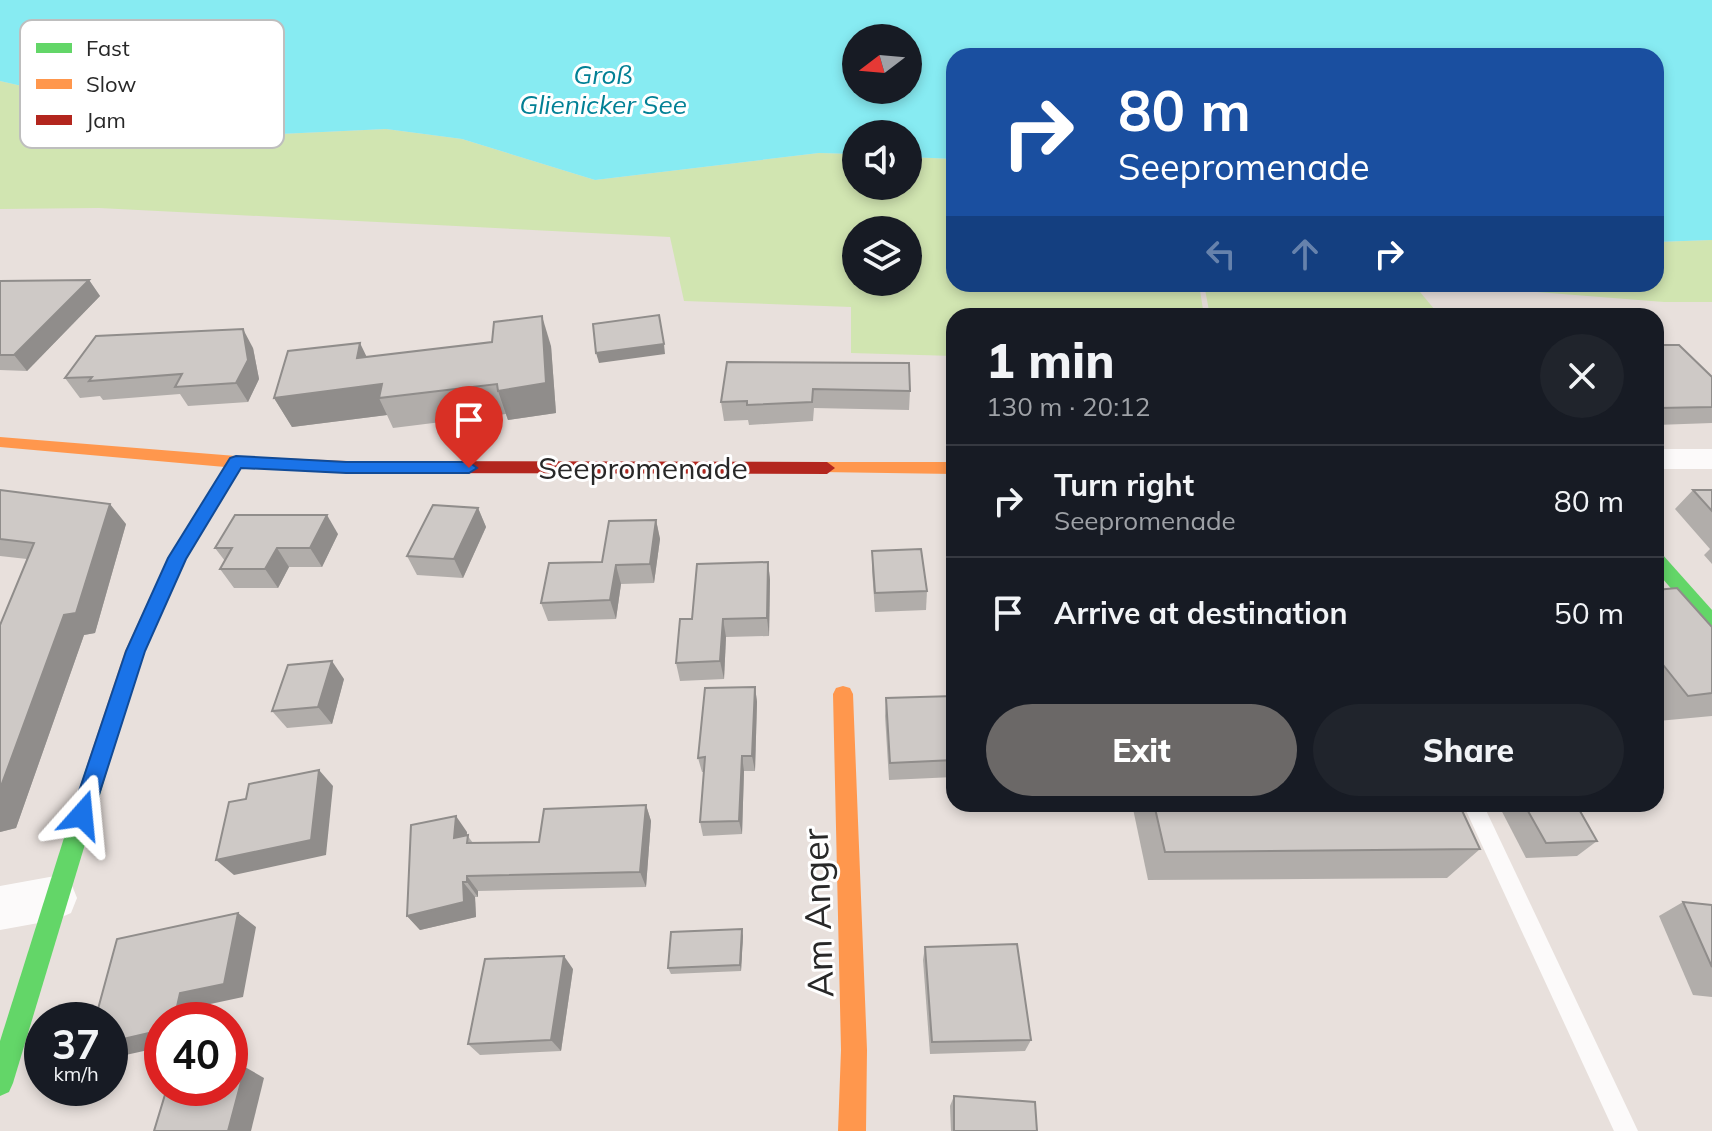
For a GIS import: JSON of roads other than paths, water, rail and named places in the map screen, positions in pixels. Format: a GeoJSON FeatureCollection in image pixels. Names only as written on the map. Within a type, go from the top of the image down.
{"type":"FeatureCollection","features":[{"type":"Feature","properties":{"kind":"street","name":"Seepromenade"},"geometry":{"type":"LineString","coordinates":[[0,442],[236,462],[346,467],[946,468]]}},
{"type":"Feature","properties":{"kind":"street"},"geometry":{"type":"LineString","coordinates":[[1664,459],[1712,459]]}},
{"type":"Feature","properties":{"kind":"street"},"geometry":{"type":"LineString","coordinates":[[0,1083],[55,898],[135,651],[177,558],[236,462]]}},
{"type":"Feature","properties":{"kind":"street"},"geometry":{"type":"LineString","coordinates":[[1664,568],[1712,623]]}},
{"type":"Feature","properties":{"kind":"street","name":"Am Anger"},"geometry":{"type":"LineString","coordinates":[[843,694],[854,1050],[852,1131]]}},
{"type":"Feature","properties":{"kind":"street"},"geometry":{"type":"LineString","coordinates":[[0,908],[55,898]]}},
{"type":"Feature","properties":{"kind":"lane"},"geometry":{"type":"LineString","coordinates":[[1477,812],[1626,1131]]}},
{"type":"Feature","properties":{"kind":"water","name":"Groß Glienicker See"},"geometry":{"type":"Polygon","coordinates":[[[0,0],[1712,0],[1712,240],[1664,242],[1664,48],[946,48],[946,159],[922,158],[922,120],[842,120],[842,154],[819,153],[595,180],[462,139],[386,129],[284,134],[284,20],[20,20],[20,86],[0,81],[0,0]]]}}]}
